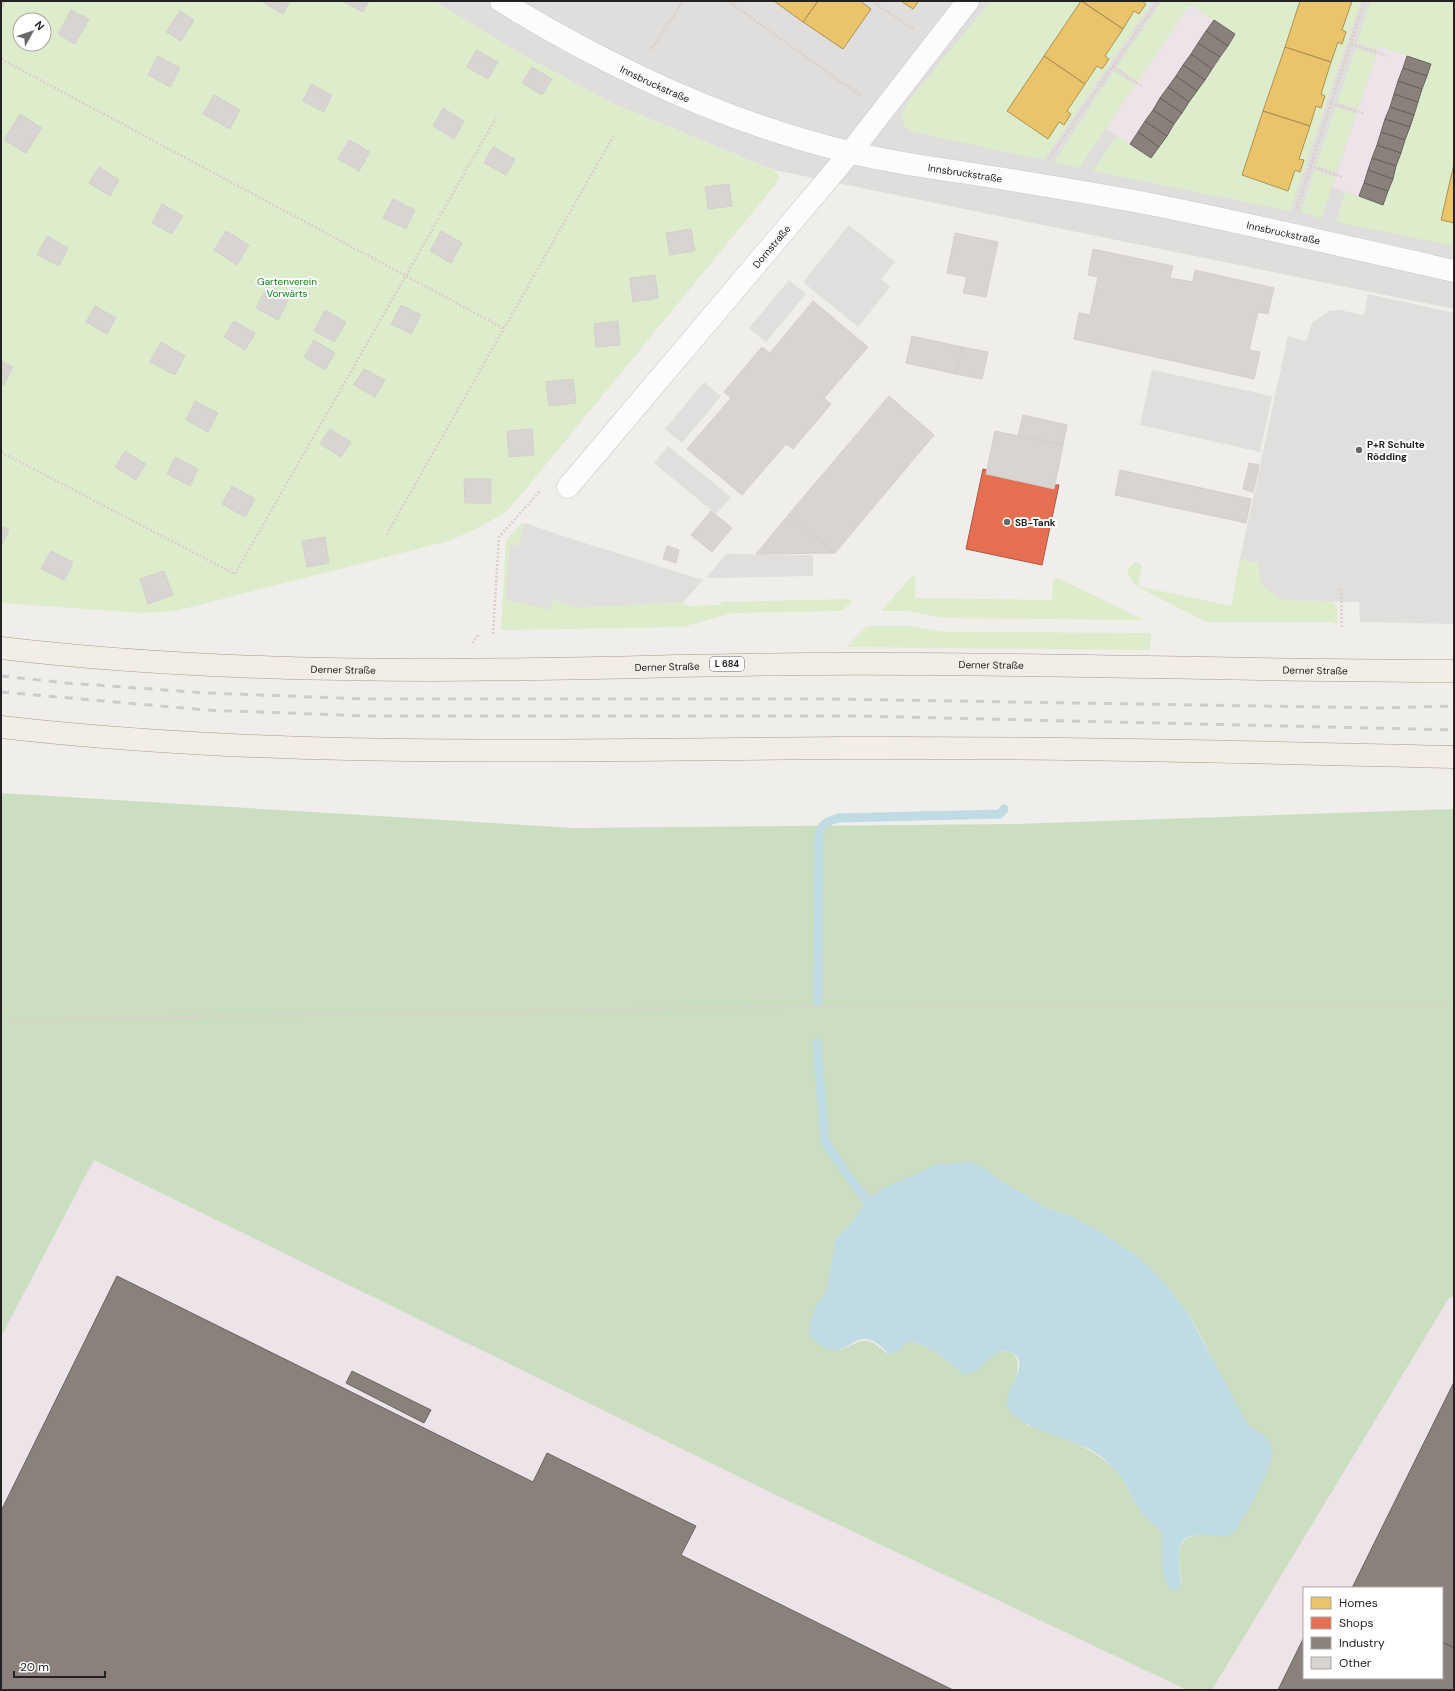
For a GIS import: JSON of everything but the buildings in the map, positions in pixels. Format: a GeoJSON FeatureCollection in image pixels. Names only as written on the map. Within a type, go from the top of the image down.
{"type":"FeatureCollection","features":[{"type":"Feature","properties":{"kind":"main road","name":"Derner Straße"},"geometry":{"type":"LineString","coordinates":[[1,648],[102,658],[195,664],[329,669],[431,670],[732,664],[968,664],[1454,671]]}},
{"type":"Feature","properties":{"kind":"main road"},"geometry":{"type":"LineString","coordinates":[[1,727],[49,733],[213,744],[448,752],[989,748],[1454,757]]}},
{"type":"Feature","properties":{"kind":"street","name":"Innsbruckstraße"},"geometry":{"type":"LineString","coordinates":[[501,1],[561,37],[633,75],[717,112],[783,134],[850,153],[928,168],[1032,184],[1155,206],[1454,271]]}},
{"type":"Feature","properties":{"kind":"street","name":"Dornstraße"},"geometry":{"type":"LineString","coordinates":[[568,487],[850,153],[968,1]]}},
{"type":"Feature","properties":{"kind":"path"},"geometry":{"type":"LineString","coordinates":[[650,51],[683,1]]}},
{"type":"Feature","properties":{"kind":"path"},"geometry":{"type":"LineString","coordinates":[[728,1],[867,100]]}},
{"type":"Feature","properties":{"kind":"path"},"geometry":{"type":"LineString","coordinates":[[872,1],[914,30]]}},
{"type":"Feature","properties":{"kind":"path"},"geometry":{"type":"LineString","coordinates":[[1032,184],[1158,1]]}},
{"type":"Feature","properties":{"kind":"path"},"geometry":{"type":"LineString","coordinates":[[1288,234],[1364,2]]}},
{"type":"Feature","properties":{"kind":"path"},"geometry":{"type":"LineString","coordinates":[[1351,44],[1386,55]]}},
{"type":"Feature","properties":{"kind":"path"},"geometry":{"type":"LineString","coordinates":[[1,59],[505,330]]}},
{"type":"Feature","properties":{"kind":"path"},"geometry":{"type":"LineString","coordinates":[[1113,67],[1143,87]]}},
{"type":"Feature","properties":{"kind":"path"},"geometry":{"type":"LineString","coordinates":[[1331,103],[1365,114]]}},
{"type":"Feature","properties":{"kind":"path"},"geometry":{"type":"LineString","coordinates":[[1,452],[235,574],[496,118]]}},
{"type":"Feature","properties":{"kind":"path"},"geometry":{"type":"LineString","coordinates":[[387,534],[505,330],[614,135]]}},
{"type":"Feature","properties":{"kind":"path"},"geometry":{"type":"LineString","coordinates":[[1310,166],[1343,178]]}},
{"type":"Feature","properties":{"kind":"path"},"geometry":{"type":"LineString","coordinates":[[493,634],[499,537],[541,489],[555,490],[568,487]]}},
{"type":"Feature","properties":{"kind":"path"},"geometry":{"type":"LineString","coordinates":[[1341,589],[1342,629]]}},
{"type":"Feature","properties":{"kind":"path"},"geometry":{"type":"LineString","coordinates":[[1,1020],[518,1010],[721,1009],[922,1005],[1454,1003]]}},
{"type":"Feature","properties":{"kind":"shaded area"},"geometry":{"type":"Polygon","coordinates":[[[434,1],[1454,1],[1454,309],[774,170],[614,104],[521,54],[434,1]]]}},
{"type":"Feature","properties":{"kind":"shaded area"},"geometry":{"type":"Polygon","coordinates":[[[1190,4],[1235,34],[1151,158],[1106,128],[1190,4]]]}},
{"type":"Feature","properties":{"kind":"shaded area"},"geometry":{"type":"Polygon","coordinates":[[[1379,46],[1431,64],[1383,205],[1332,187],[1379,46]]]}},
{"type":"Feature","properties":{"kind":"shaded area"},"geometry":{"type":"Polygon","coordinates":[[[849,225],[895,262],[881,279],[890,287],[858,327],[803,282],[849,225]]]}},
{"type":"Feature","properties":{"kind":"shaded area"},"geometry":{"type":"Polygon","coordinates":[[[789,280],[806,294],[766,342],[749,328],[789,280]]]}},
{"type":"Feature","properties":{"kind":"shaded area","name":"P+R Schulte Rödding"},"geometry":{"type":"Polygon","coordinates":[[[1368,294],[1454,313],[1454,624],[1360,622],[1359,602],[1283,600],[1266,589],[1261,582],[1259,563],[1240,559],[1288,336],[1306,341],[1312,323],[1329,311],[1339,310],[1364,315],[1368,294]]]}},
{"type":"Feature","properties":{"kind":"shaded area"},"geometry":{"type":"Polygon","coordinates":[[[1152,370],[1272,396],[1260,452],[1140,425],[1152,370]]]}},
{"type":"Feature","properties":{"kind":"shaded area"},"geometry":{"type":"Polygon","coordinates":[[[704,382],[721,396],[682,443],[665,429],[704,382]]]}},
{"type":"Feature","properties":{"kind":"shaded area"},"geometry":{"type":"Polygon","coordinates":[[[668,446],[731,497],[716,514],[654,463],[668,446]]]}},
{"type":"Feature","properties":{"kind":"shaded area"},"geometry":{"type":"Polygon","coordinates":[[[525,523],[703,580],[683,602],[579,608],[553,599],[550,610],[505,599],[510,543],[518,546],[525,523]]]}},
{"type":"Feature","properties":{"kind":"shaded area"},"geometry":{"type":"Polygon","coordinates":[[[726,554],[813,555],[813,576],[706,578],[726,554]]]}},
{"type":"Feature","properties":{"kind":"shaded area"},"geometry":{"type":"Polygon","coordinates":[[[94,1160],[780,1497],[1187,1690],[1,1690],[1,1337],[94,1160]]]}},
{"type":"Feature","properties":{"kind":"shaded area"},"geometry":{"type":"Polygon","coordinates":[[[1454,1296],[1454,1690],[1212,1690],[1449,1297],[1454,1296]]]}},
{"type":"Feature","properties":{"kind":"green space","name":"Gartenverein Vorwärts"},"geometry":{"type":"Polygon","coordinates":[[[1,1],[434,1],[521,54],[614,104],[774,170],[779,175],[776,184],[507,511],[482,526],[449,541],[175,611],[143,613],[1,603],[1,1]]]}},
{"type":"Feature","properties":{"kind":"green space"},"geometry":{"type":"Polygon","coordinates":[[[991,1],[1153,1],[1044,160],[913,132],[904,126],[902,116],[907,103],[991,1]]]}},
{"type":"Feature","properties":{"kind":"green space"},"geometry":{"type":"Polygon","coordinates":[[[1162,1],[1361,1],[1290,211],[1093,171],[1117,135],[1151,158],[1235,35],[1190,4],[1138,82],[1117,67],[1162,1]]]}},
{"type":"Feature","properties":{"kind":"green space"},"geometry":{"type":"Polygon","coordinates":[[[1365,1],[1454,1],[1454,246],[1336,222],[1345,192],[1383,205],[1431,64],[1379,46],[1378,50],[1357,43],[1370,3],[1365,1]]]}},
{"type":"Feature","properties":{"kind":"green space"},"geometry":{"type":"Polygon","coordinates":[[[1356,48],[1376,55],[1358,109],[1337,103],[1356,48]]]}},
{"type":"Feature","properties":{"kind":"green space"},"geometry":{"type":"Polygon","coordinates":[[[1114,71],[1135,85],[1079,168],[1054,162],[1114,71]]]}},
{"type":"Feature","properties":{"kind":"green space"},"geometry":{"type":"Polygon","coordinates":[[[1336,107],[1356,114],[1336,172],[1316,166],[1336,107]]]}},
{"type":"Feature","properties":{"kind":"green space"},"geometry":{"type":"Polygon","coordinates":[[[1315,170],[1335,177],[1321,219],[1301,212],[1315,170]]]}},
{"type":"Feature","properties":{"kind":"green space"},"geometry":{"type":"Polygon","coordinates":[[[522,523],[525,523],[518,546],[510,543],[550,609],[553,599],[579,608],[683,602],[688,606],[721,605],[721,602],[851,599],[850,604],[841,611],[732,613],[683,627],[501,630],[506,540],[522,523]]]}},
{"type":"Feature","properties":{"kind":"green space"},"geometry":{"type":"Polygon","coordinates":[[[1240,559],[1259,563],[1284,600],[1333,601],[1337,606],[1337,624],[1331,622],[1206,622],[1136,586],[1128,575],[1128,569],[1135,562],[1140,563],[1142,566],[1138,586],[1231,606],[1240,559]]]}},
{"type":"Feature","properties":{"kind":"green space"},"geometry":{"type":"Polygon","coordinates":[[[912,576],[915,576],[915,598],[1052,600],[1053,580],[1058,578],[1144,620],[944,618],[908,611],[881,611],[912,576]]]}},
{"type":"Feature","properties":{"kind":"green space"},"geometry":{"type":"Polygon","coordinates":[[[867,626],[909,626],[944,632],[1151,633],[1150,650],[846,647],[867,626]]]}},
{"type":"Feature","properties":{"kind":"green space"},"geometry":{"type":"Polygon","coordinates":[[[1,793],[574,828],[1016,824],[1454,809],[1454,1296],[1449,1298],[1212,1690],[1187,1690],[780,1497],[94,1160],[1,1337],[1,793]],[[984,1168],[866,1199],[852,1223],[836,1239],[826,1293],[818,1303],[841,1350],[857,1342],[867,1340],[890,1355],[899,1351],[908,1342],[915,1342],[930,1349],[965,1374],[971,1372],[998,1352],[1004,1351],[1014,1354],[1018,1363],[1018,1368],[1014,1382],[1027,1425],[1086,1448],[1107,1462],[1116,1471],[1139,1510],[1162,1532],[1162,1564],[1167,1584],[1175,1590],[1181,1587],[1179,1552],[1186,1540],[1192,1536],[1206,1534],[1227,1536],[1263,1436],[1248,1425],[1188,1313],[1165,1283],[1141,1259],[1101,1232],[1071,1216],[1049,1209],[1001,1181],[984,1168]]]}},
{"type":"Feature","properties":{"kind":"water"},"geometry":{"type":"Polygon","coordinates":[[[971,1162],[984,1168],[1001,1181],[1049,1209],[1071,1216],[1101,1232],[1141,1259],[1165,1283],[1188,1313],[1248,1425],[1264,1436],[1271,1445],[1272,1452],[1266,1473],[1248,1510],[1234,1532],[1223,1536],[1193,1535],[1182,1543],[1179,1552],[1181,1587],[1178,1589],[1171,1590],[1167,1584],[1163,1570],[1162,1532],[1139,1510],[1122,1478],[1115,1470],[1090,1449],[1026,1424],[1016,1418],[1010,1411],[1007,1404],[1008,1397],[1019,1367],[1019,1361],[1015,1355],[1009,1351],[998,1352],[974,1372],[965,1374],[930,1349],[915,1342],[908,1342],[899,1351],[890,1355],[873,1341],[863,1339],[844,1348],[829,1350],[820,1345],[809,1335],[811,1318],[818,1303],[826,1292],[836,1239],[852,1223],[866,1199],[886,1187],[938,1164],[971,1162]]]}},
{"type":"Feature","properties":{"kind":"waterway"},"geometry":{"type":"LineString","coordinates":[[818,1002],[819,835],[821,828],[828,822],[839,818],[1000,814],[1004,809]]}},
{"type":"Feature","properties":{"kind":"waterway"},"geometry":{"type":"LineString","coordinates":[[817,1043],[825,1142],[866,1199]]}},
{"type":"Feature","properties":{"kind":"railway"},"geometry":{"type":"LineString","coordinates":[[1,676],[67,683],[207,693],[366,699],[831,699],[1383,708],[1454,706]]}},
{"type":"Feature","properties":{"kind":"railway"},"geometry":{"type":"LineString","coordinates":[[1,692],[206,710],[367,716],[859,716],[1454,730]]}},
{"type":"Feature","properties":{"kind":"place","name":"P+R Schulte Rödding"},"geometry":{"type":"Point","coordinates":[1359,450]}},
{"type":"Feature","properties":{"kind":"place","name":"SB-Tank"},"geometry":{"type":"Point","coordinates":[1007,522]}}]}
